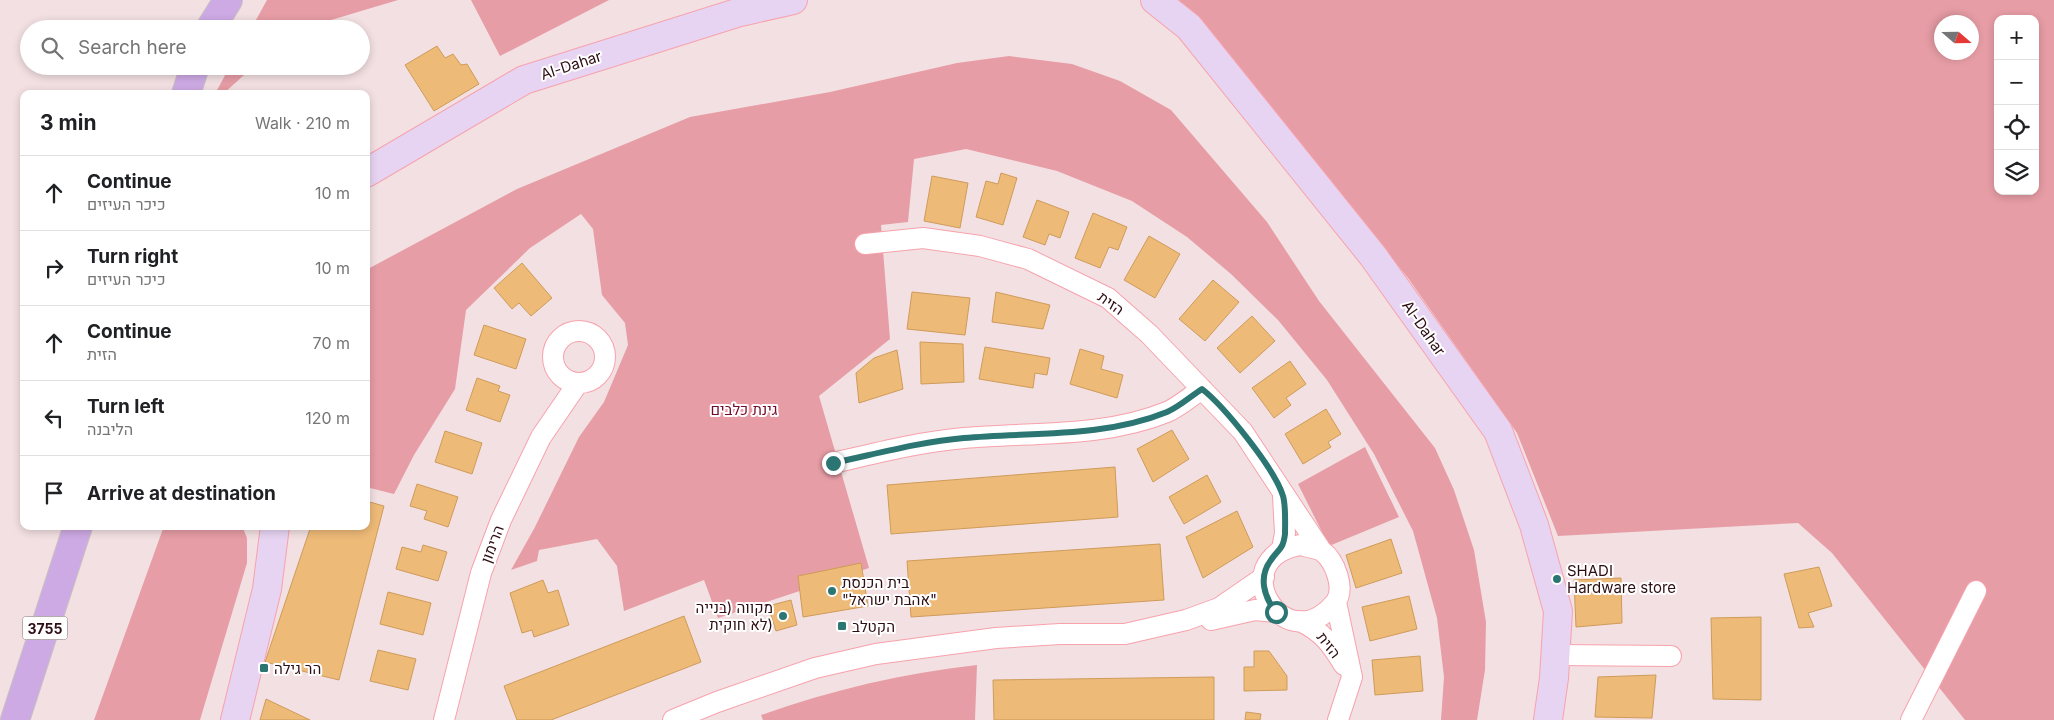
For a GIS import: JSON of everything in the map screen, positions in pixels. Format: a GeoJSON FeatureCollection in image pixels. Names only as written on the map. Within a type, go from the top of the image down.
{"type":"FeatureCollection","features":[{"type":"Feature","properties":{"kind":"main road"},"geometry":{"type":"LineString","coordinates":[[216,20],[228,0]]}},
{"type":"Feature","properties":{"kind":"main road","name":"3755"},"geometry":{"type":"LineString","coordinates":[[14,720],[29,680],[76,530]]}},
{"type":"Feature","properties":{"kind":"street","name":"Al-Dahar"},"geometry":{"type":"LineString","coordinates":[[370,171],[524,80],[740,12],[793,0]]}},
{"type":"Feature","properties":{"kind":"street","name":"Al-Dahar"},"geometry":{"type":"LineString","coordinates":[[1155,0],[1189,27],[1373,256],[1498,431],[1534,525],[1558,611],[1556,655],[1548,720]]}},
{"type":"Feature","properties":{"kind":"street","name":"הזית"},"geometry":{"type":"LineString","coordinates":[[864,244],[923,238],[980,246],[1028,258],[1108,298],[1150,334],[1243,432],[1320,550]]}},
{"type":"Feature","properties":{"kind":"street","name":"הרימון"},"geometry":{"type":"LineString","coordinates":[[444,720],[481,573],[501,520],[541,438],[578,383]]}},
{"type":"Feature","properties":{"kind":"street"},"geometry":{"type":"LineString","coordinates":[[833,463],[910,446],[963,438],[1034,435],[1128,424],[1168,412],[1202,389]]}},
{"type":"Feature","properties":{"kind":"street","name":"הזית"},"geometry":{"type":"LineString","coordinates":[[1268,568],[1282,549],[1285,533],[1283,496]]}},
{"type":"Feature","properties":{"kind":"street"},"geometry":{"type":"LineString","coordinates":[[258,530],[265,559],[267,589]]}},
{"type":"Feature","properties":{"kind":"street"},"geometry":{"type":"LineString","coordinates":[[235,720],[267,589],[274,530]]}},
{"type":"Feature","properties":{"kind":"street"},"geometry":{"type":"LineString","coordinates":[[673,720],[717,702],[815,668],[876,654],[996,638],[1060,634],[1125,634],[1186,620],[1220,608],[1268,568],[1287,548],[1300,545],[1320,550],[1333,563],[1338,575],[1336,602],[1322,614],[1300,621],[1287,619],[1276,612],[1267,601],[1263,588],[1268,568]]}},
{"type":"Feature","properties":{"kind":"street"},"geometry":{"type":"LineString","coordinates":[[1912,720],[1976,591]]}},
{"type":"Feature","properties":{"kind":"street","name":"הזית"},"geometry":{"type":"LineString","coordinates":[[1336,602],[1352,677]]}},
{"type":"Feature","properties":{"kind":"street"},"geometry":{"type":"LineString","coordinates":[[1186,620],[1203,622],[1255,610],[1276,612]]}},
{"type":"Feature","properties":{"kind":"street","name":"הזית"},"geometry":{"type":"LineString","coordinates":[[1300,621],[1316,628],[1328,640],[1352,677]]}},
{"type":"Feature","properties":{"kind":"street"},"geometry":{"type":"LineString","coordinates":[[1556,655],[1671,656]]}},
{"type":"Feature","properties":{"kind":"street"},"geometry":{"type":"LineString","coordinates":[[1338,720],[1352,677]]}},
{"type":"Feature","properties":{"kind":"green space"},"geometry":{"type":"Polygon","coordinates":[[[267,0],[398,0],[331,20],[256,20],[267,0]]]}},
{"type":"Feature","properties":{"kind":"green space"},"geometry":{"type":"Polygon","coordinates":[[[471,0],[609,0],[500,56],[471,0]]]}},
{"type":"Feature","properties":{"kind":"green space"},"geometry":{"type":"Polygon","coordinates":[[[1179,0],[2054,0],[2054,720],[1965,720],[1832,553],[1798,523],[1558,536],[1517,433],[1408,278],[1179,0]]]}},
{"type":"Feature","properties":{"kind":"green space","name":"גינת כלבים"},"geometry":{"type":"Polygon","coordinates":[[[1009,56],[1072,64],[1120,81],[1171,110],[1267,222],[1319,301],[1435,448],[1454,490],[1474,550],[1486,622],[1485,670],[1477,720],[1441,720],[1444,677],[1437,618],[1413,531],[1374,454],[1327,380],[1278,320],[1231,274],[1187,237],[1132,201],[1057,171],[966,149],[914,159],[908,222],[881,225],[890,339],[819,396],[869,568],[718,618],[704,580],[624,611],[617,566],[597,539],[539,550],[537,561],[511,570],[535,527],[579,437],[604,402],[628,345],[625,323],[602,295],[593,229],[581,214],[530,248],[466,310],[455,389],[414,455],[394,494],[370,488],[370,268],[517,189],[690,117],[830,92],[957,63],[1009,56]]]}},
{"type":"Feature","properties":{"kind":"green space"},"geometry":{"type":"Polygon","coordinates":[[[225,75],[244,75],[227,90],[217,90],[225,75]]]}},
{"type":"Feature","properties":{"kind":"green space"},"geometry":{"type":"Polygon","coordinates":[[[1365,447],[1399,517],[1329,546],[1298,484],[1365,447]]]}},
{"type":"Feature","properties":{"kind":"green space"},"geometry":{"type":"Polygon","coordinates":[[[163,530],[244,530],[247,538],[247,563],[200,720],[94,720],[163,530]]]}},
{"type":"Feature","properties":{"kind":"green space"},"geometry":{"type":"Polygon","coordinates":[[[977,665],[975,720],[763,720],[761,715],[841,690],[949,668],[977,665]]]}},
{"type":"Feature","properties":{"kind":"building"},"geometry":{"type":"Polygon","coordinates":[[[437,46],[445,58],[453,54],[461,65],[467,64],[479,84],[434,111],[405,65],[437,46]]]}},
{"type":"Feature","properties":{"kind":"building"},"geometry":{"type":"Polygon","coordinates":[[[1001,173],[1017,178],[1003,225],[976,217],[986,181],[998,184],[1001,173]]]}},
{"type":"Feature","properties":{"kind":"building"},"geometry":{"type":"Polygon","coordinates":[[[932,176],[968,183],[960,228],[924,221],[932,176]]]}},
{"type":"Feature","properties":{"kind":"building"},"geometry":{"type":"Polygon","coordinates":[[[1037,200],[1069,212],[1060,238],[1049,234],[1045,245],[1023,237],[1037,200]]]}},
{"type":"Feature","properties":{"kind":"building"},"geometry":{"type":"Polygon","coordinates":[[[1093,213],[1127,227],[1118,250],[1109,247],[1100,268],[1075,258],[1093,213]]]}},
{"type":"Feature","properties":{"kind":"building"},"geometry":{"type":"Polygon","coordinates":[[[1149,236],[1180,254],[1155,298],[1124,280],[1149,236]]]}},
{"type":"Feature","properties":{"kind":"building"},"geometry":{"type":"Polygon","coordinates":[[[522,263],[552,298],[531,316],[519,303],[512,309],[494,288],[522,263]]]}},
{"type":"Feature","properties":{"kind":"building"},"geometry":{"type":"Polygon","coordinates":[[[1213,280],[1239,302],[1205,341],[1179,319],[1213,280]]]}},
{"type":"Feature","properties":{"kind":"building"},"geometry":{"type":"Polygon","coordinates":[[[912,292],[970,298],[965,335],[907,329],[912,292]]]}},
{"type":"Feature","properties":{"kind":"building"},"geometry":{"type":"Polygon","coordinates":[[[996,292],[1050,305],[1043,329],[992,322],[996,292]]]}},
{"type":"Feature","properties":{"kind":"building"},"geometry":{"type":"Polygon","coordinates":[[[1252,316],[1275,341],[1240,373],[1217,348],[1252,316]]]}},
{"type":"Feature","properties":{"kind":"building"},"geometry":{"type":"Polygon","coordinates":[[[484,325],[526,339],[516,369],[474,355],[484,325]]]}},
{"type":"Feature","properties":{"kind":"building"},"geometry":{"type":"Polygon","coordinates":[[[920,342],[963,344],[964,382],[921,384],[920,342]]]}},
{"type":"Feature","properties":{"kind":"building"},"geometry":{"type":"Polygon","coordinates":[[[985,347],[1050,358],[1047,375],[1035,373],[1033,388],[979,379],[985,347]]]}},
{"type":"Feature","properties":{"kind":"building"},"geometry":{"type":"Polygon","coordinates":[[[1080,349],[1104,356],[1101,369],[1123,375],[1117,398],[1070,384],[1080,349]]]}},
{"type":"Feature","properties":{"kind":"building"},"geometry":{"type":"Polygon","coordinates":[[[897,350],[903,389],[859,403],[856,373],[874,358],[897,350]]]}},
{"type":"Feature","properties":{"kind":"building"},"geometry":{"type":"Polygon","coordinates":[[[1290,361],[1306,384],[1286,398],[1291,405],[1274,418],[1252,388],[1290,361]]]}},
{"type":"Feature","properties":{"kind":"building"},"geometry":{"type":"Polygon","coordinates":[[[477,378],[500,386],[498,391],[510,395],[500,422],[466,410],[477,378]]]}},
{"type":"Feature","properties":{"kind":"building"},"geometry":{"type":"Polygon","coordinates":[[[1326,409],[1341,434],[1328,442],[1331,447],[1303,464],[1285,434],[1326,409]]]}},
{"type":"Feature","properties":{"kind":"building"},"geometry":{"type":"Polygon","coordinates":[[[1172,430],[1189,459],[1153,482],[1137,449],[1172,430]]]}},
{"type":"Feature","properties":{"kind":"building"},"geometry":{"type":"Polygon","coordinates":[[[445,431],[482,443],[472,474],[435,462],[445,431]]]}},
{"type":"Feature","properties":{"kind":"building"},"geometry":{"type":"Polygon","coordinates":[[[1115,467],[1118,517],[891,534],[887,485],[1115,467]]]}},
{"type":"Feature","properties":{"kind":"building"},"geometry":{"type":"Polygon","coordinates":[[[1207,475],[1221,502],[1184,524],[1169,497],[1207,475]]]}},
{"type":"Feature","properties":{"kind":"building"},"geometry":{"type":"Polygon","coordinates":[[[417,484],[458,497],[448,527],[424,519],[427,511],[410,506],[417,484]]]}},
{"type":"Feature","properties":{"kind":"building"},"geometry":{"type":"Polygon","coordinates":[[[370,502],[384,506],[339,680],[265,662],[310,530],[370,530],[370,502]]]}},
{"type":"Feature","properties":{"kind":"building"},"geometry":{"type":"Polygon","coordinates":[[[1237,511],[1253,547],[1203,578],[1186,537],[1237,511]]]}},
{"type":"Feature","properties":{"kind":"building"},"geometry":{"type":"Polygon","coordinates":[[[1391,539],[1402,573],[1356,588],[1346,555],[1391,539]]]}},
{"type":"Feature","properties":{"kind":"building"},"geometry":{"type":"Polygon","coordinates":[[[1160,544],[1164,600],[911,617],[907,561],[1160,544]]]}},
{"type":"Feature","properties":{"kind":"building"},"geometry":{"type":"Polygon","coordinates":[[[423,545],[447,552],[438,581],[396,569],[402,547],[421,552],[423,545]]]}},
{"type":"Feature","properties":{"kind":"building","name":"בית הכנסת \"אהבת ישראל\""},"geometry":{"type":"Polygon","coordinates":[[[861,563],[868,606],[803,617],[798,576],[861,563]]]}},
{"type":"Feature","properties":{"kind":"building"},"geometry":{"type":"Polygon","coordinates":[[[1819,567],[1832,606],[1808,613],[1814,627],[1799,628],[1784,574],[1819,567]]]}},
{"type":"Feature","properties":{"kind":"building"},"geometry":{"type":"Polygon","coordinates":[[[1621,578],[1622,623],[1576,627],[1574,580],[1621,578]]]}},
{"type":"Feature","properties":{"kind":"building"},"geometry":{"type":"Polygon","coordinates":[[[543,580],[548,593],[558,590],[569,625],[534,637],[532,630],[522,633],[510,593],[543,580]]]}},
{"type":"Feature","properties":{"kind":"building"},"geometry":{"type":"Polygon","coordinates":[[[388,592],[431,603],[423,635],[380,624],[388,592]]]}},
{"type":"Feature","properties":{"kind":"building"},"geometry":{"type":"Polygon","coordinates":[[[1409,596],[1417,629],[1370,641],[1362,607],[1409,596]]]}},
{"type":"Feature","properties":{"kind":"building","name":"מקווה (בנייה לא חוקית)"},"geometry":{"type":"Polygon","coordinates":[[[791,600],[797,625],[776,631],[768,606],[791,600]]]}},
{"type":"Feature","properties":{"kind":"building"},"geometry":{"type":"Polygon","coordinates":[[[684,616],[701,662],[551,720],[517,720],[504,686],[684,616]]]}},
{"type":"Feature","properties":{"kind":"building"},"geometry":{"type":"Polygon","coordinates":[[[1761,617],[1761,700],[1713,699],[1711,618],[1761,617]]]}},
{"type":"Feature","properties":{"kind":"building"},"geometry":{"type":"Polygon","coordinates":[[[378,650],[416,659],[408,690],[370,681],[378,650]]]}},
{"type":"Feature","properties":{"kind":"building"},"geometry":{"type":"Polygon","coordinates":[[[1254,651],[1269,651],[1287,676],[1287,690],[1244,691],[1244,667],[1254,667],[1254,651]]]}},
{"type":"Feature","properties":{"kind":"building"},"geometry":{"type":"Polygon","coordinates":[[[1420,656],[1423,691],[1375,695],[1372,660],[1420,656]]]}},
{"type":"Feature","properties":{"kind":"building"},"geometry":{"type":"Polygon","coordinates":[[[1656,675],[1652,718],[1595,717],[1598,677],[1656,675]]]}},
{"type":"Feature","properties":{"kind":"building"},"geometry":{"type":"Polygon","coordinates":[[[1214,677],[1214,720],[994,720],[993,680],[1214,677]]]}},
{"type":"Feature","properties":{"kind":"building"},"geometry":{"type":"Polygon","coordinates":[[[266,699],[310,720],[260,720],[266,699]]]}},
{"type":"Feature","properties":{"kind":"building"},"geometry":{"type":"Polygon","coordinates":[[[1246,712],[1261,714],[1260,720],[1245,720],[1246,712]]]}},
{"type":"Feature","properties":{"kind":"place","name":"SHADI Hardware store"},"geometry":{"type":"Point","coordinates":[1557,579]}},
{"type":"Feature","properties":{"kind":"place","name":"בית הכנסת \"אהבת ישראל\""},"geometry":{"type":"Point","coordinates":[832,591]}},
{"type":"Feature","properties":{"kind":"place","name":"מקווה (בנייה לא חוקית)"},"geometry":{"type":"Point","coordinates":[783,616]}},
{"type":"Feature","properties":{"kind":"place","name":"הקטלב"},"geometry":{"type":"Point","coordinates":[842,626]}},
{"type":"Feature","properties":{"kind":"place","name":"הר גילה"},"geometry":{"type":"Point","coordinates":[264,668]}},
{"type":"Feature","properties":{"kind":"route"},"geometry":{"type":"LineString","coordinates":[[833,463],[910,446],[963,438],[1034,435],[1128,424],[1168,412],[1202,389],[1210,395],[1243,432],[1283,496],[1285,533],[1282,549],[1271,559],[1265,570],[1263,588],[1267,601],[1276,612]]}}]}
